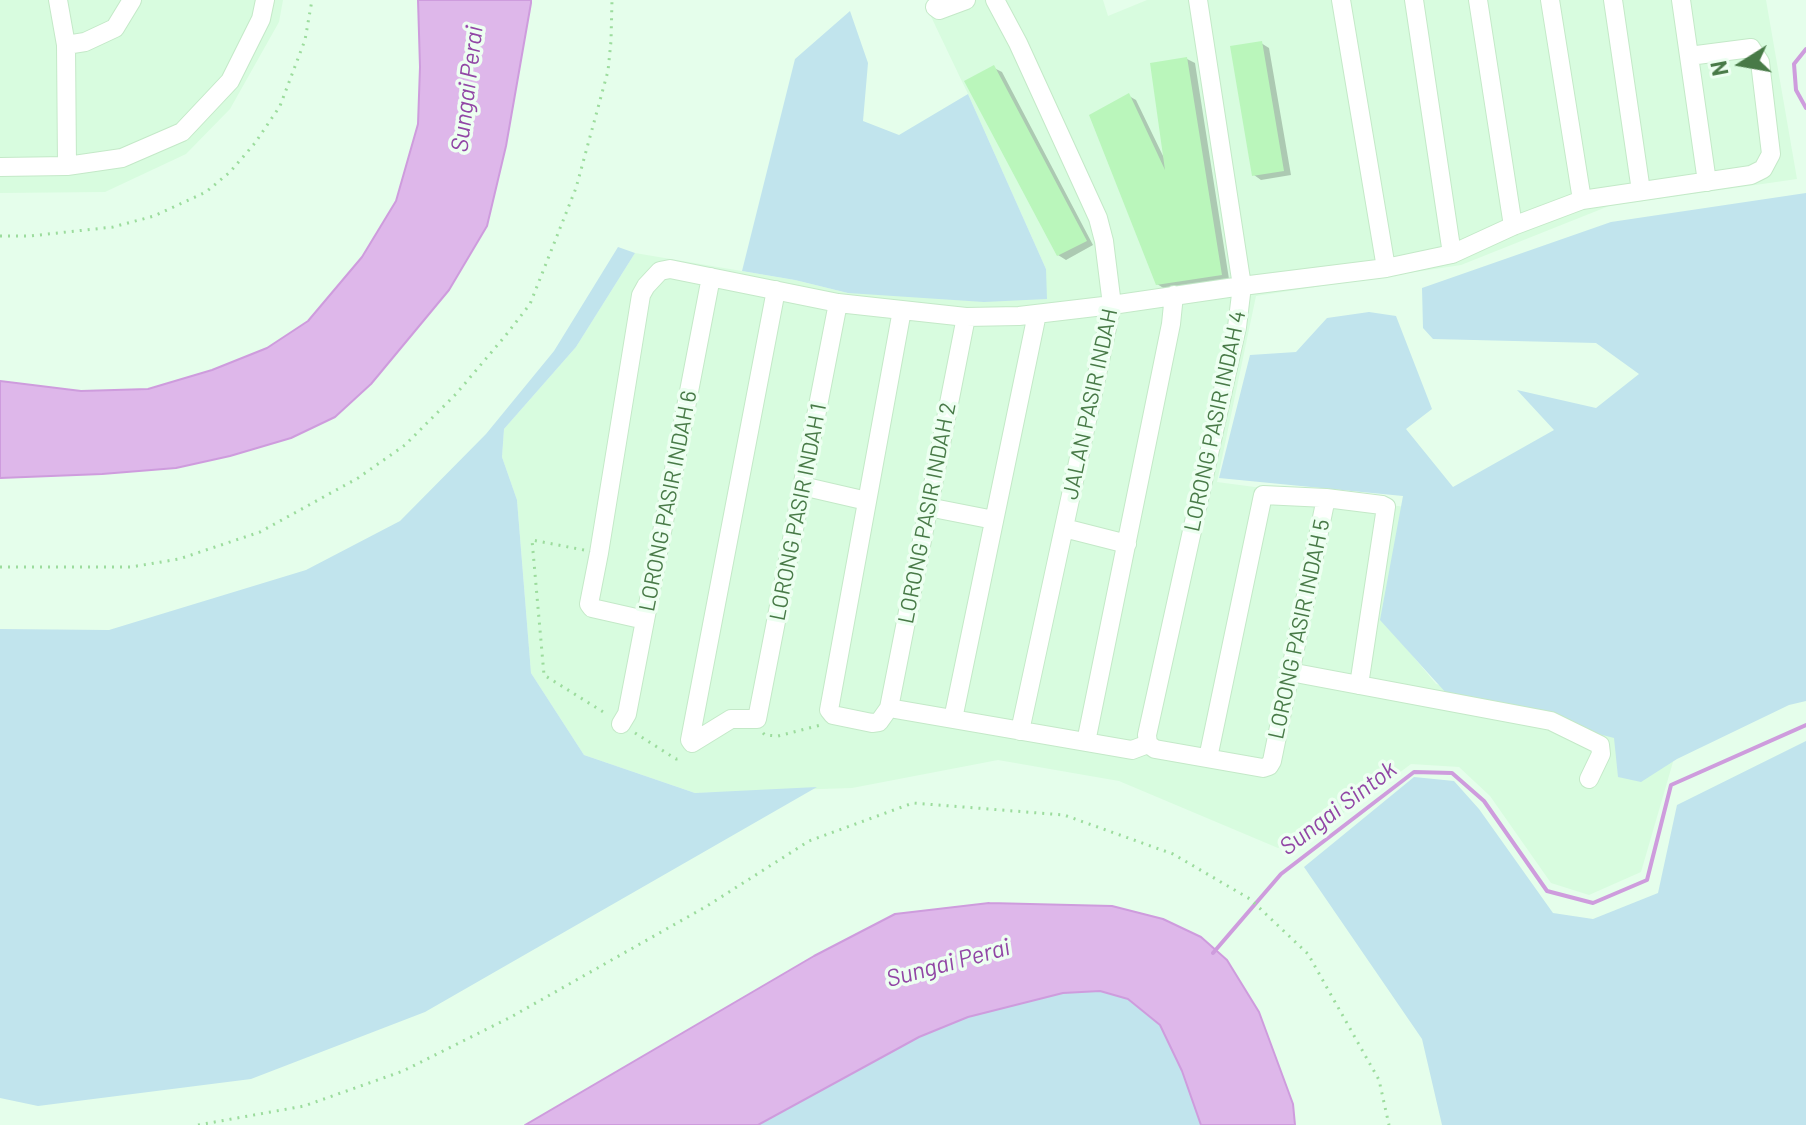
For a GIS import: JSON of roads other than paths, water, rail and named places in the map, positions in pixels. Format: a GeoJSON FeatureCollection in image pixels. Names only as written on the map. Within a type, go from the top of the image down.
{"type":"FeatureCollection","features":[{"type":"Feature","properties":{"kind":"street"},"geometry":{"type":"LineString","coordinates":[[58,0],[66,45],[67,166]]}},
{"type":"Feature","properties":{"kind":"street"},"geometry":{"type":"LineString","coordinates":[[66,45],[85,42],[115,28],[132,0]]}},
{"type":"Feature","properties":{"kind":"street"},"geometry":{"type":"LineString","coordinates":[[0,167],[67,166],[122,158],[182,132],[230,81],[261,19],[265,0]]}},
{"type":"Feature","properties":{"kind":"street"},"geometry":{"type":"LineString","coordinates":[[935,7],[939,10],[966,0]]}},
{"type":"Feature","properties":{"kind":"street","name":"JALAN PASIR INDAH"},"geometry":{"type":"LineString","coordinates":[[995,0],[1018,43],[1098,218],[1112,305],[1020,731]]}},
{"type":"Feature","properties":{"kind":"street","name":"LORONG PASIR INDAH 4"},"geometry":{"type":"LineString","coordinates":[[1148,744],[1147,735],[1237,327],[1242,286],[1198,0]]}},
{"type":"Feature","properties":{"kind":"street"},"geometry":{"type":"LineString","coordinates":[[1341,0],[1386,268]]}},
{"type":"Feature","properties":{"kind":"street"},"geometry":{"type":"LineString","coordinates":[[1414,0],[1452,254]]}},
{"type":"Feature","properties":{"kind":"street"},"geometry":{"type":"LineString","coordinates":[[1478,0],[1513,226]]}},
{"type":"Feature","properties":{"kind":"street"},"geometry":{"type":"LineString","coordinates":[[1550,0],[1582,200]]}},
{"type":"Feature","properties":{"kind":"street"},"geometry":{"type":"LineString","coordinates":[[1613,0],[1641,191]]}},
{"type":"Feature","properties":{"kind":"street"},"geometry":{"type":"LineString","coordinates":[[1681,0],[1707,182]]}},
{"type":"Feature","properties":{"kind":"street"},"geometry":{"type":"LineString","coordinates":[[645,620],[592,608],[589,604],[641,295],[660,271],[670,269],[838,303],[966,317],[1037,314],[1386,268],[1452,254],[1513,226],[1582,200],[1751,175],[1763,169],[1771,154],[1760,62],[1751,48],[1689,56]]}},
{"type":"Feature","properties":{"kind":"street","name":"LORONG PASIR INDAH 6"},"geometry":{"type":"LineString","coordinates":[[621,724],[627,714],[711,277]]}},
{"type":"Feature","properties":{"kind":"street","name":"LORONG PASIR INDAH 1"},"geometry":{"type":"LineString","coordinates":[[776,290],[690,740],[692,743],[731,719],[755,721],[758,717],[838,303]]}},
{"type":"Feature","properties":{"kind":"street"},"geometry":{"type":"LineString","coordinates":[[1086,742],[1171,324],[1174,295]]}},
{"type":"Feature","properties":{"kind":"street"},"geometry":{"type":"LineString","coordinates":[[902,310],[829,710],[833,715],[872,723],[879,722],[889,708],[1132,750],[1148,744],[1155,749],[1208,758],[1263,495],[1326,498],[1382,505],[1387,509],[1359,685]]}},
{"type":"Feature","properties":{"kind":"street"},"geometry":{"type":"LineString","coordinates":[[953,719],[1037,314]]}},
{"type":"Feature","properties":{"kind":"street","name":"LORONG PASIR INDAH 2"},"geometry":{"type":"LineString","coordinates":[[889,708],[966,317]]}},
{"type":"Feature","properties":{"kind":"street"},"geometry":{"type":"LineString","coordinates":[[802,486],[867,501]]}},
{"type":"Feature","properties":{"kind":"street","name":"LORONG PASIR INDAH 5"},"geometry":{"type":"LineString","coordinates":[[1208,758],[1263,768],[1272,761],[1326,498]]}},
{"type":"Feature","properties":{"kind":"street"},"geometry":{"type":"LineString","coordinates":[[928,507],[994,520]]}},
{"type":"Feature","properties":{"kind":"street"},"geometry":{"type":"LineString","coordinates":[[1064,528],[1127,544]]}},
{"type":"Feature","properties":{"kind":"street"},"geometry":{"type":"LineString","coordinates":[[1290,672],[1551,721],[1600,745],[1601,754],[1589,779]]}},
{"type":"Feature","properties":{"kind":"water","name":"Sungai Perai"},"geometry":{"type":"Polygon","coordinates":[[[418,0],[531,0],[531,3],[506,146],[487,226],[449,290],[371,384],[335,417],[291,438],[230,456],[176,468],[0,478],[0,381],[81,391],[148,389],[212,370],[267,348],[308,321],[362,257],[396,201],[418,124],[418,0]]]}},
{"type":"Feature","properties":{"kind":"water","name":"Sungai Perai"},"geometry":{"type":"Polygon","coordinates":[[[989,903],[1112,906],[1163,919],[1201,937],[1227,960],[1259,1012],[1293,1104],[1295,1125],[1201,1125],[1182,1071],[1160,1025],[1128,999],[1100,991],[1063,993],[968,1017],[919,1037],[758,1125],[525,1125],[814,956],[895,914],[989,903]]]}},
{"type":"Feature","properties":{"kind":"waterway","name":"Sungai Sintok"},"geometry":{"type":"LineString","coordinates":[[1806,49],[1794,64],[1796,90],[1806,108]]}},
{"type":"Feature","properties":{"kind":"waterway","name":"Sungai Sintok"},"geometry":{"type":"LineString","coordinates":[[1213,953],[1281,874],[1414,772],[1452,773],[1484,801],[1547,891],[1593,903],[1647,880],[1671,785],[1806,725]]}}]}
